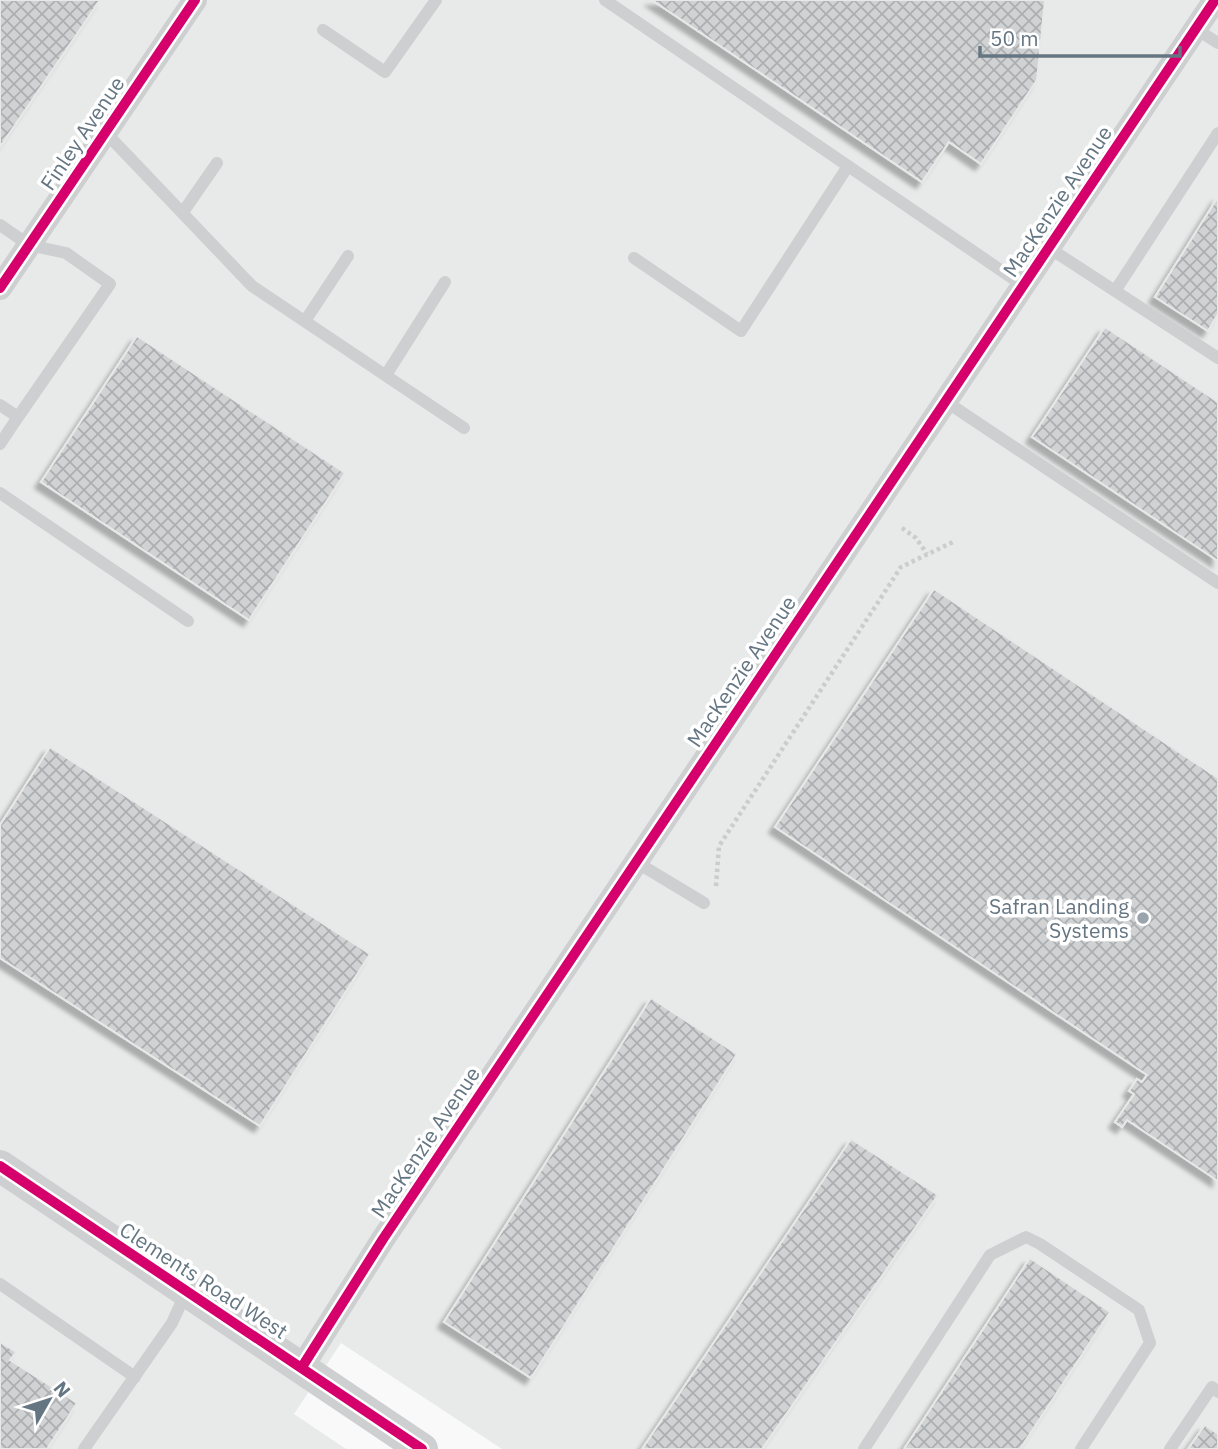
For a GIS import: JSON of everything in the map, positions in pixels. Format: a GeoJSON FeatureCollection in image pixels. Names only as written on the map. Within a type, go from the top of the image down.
{"type":"FeatureCollection","features":[{"type":"Feature","properties":{"kind":"street","name":"Finley Avenue"},"geometry":{"type":"LineString","coordinates":[[0,288],[195,0]]}},
{"type":"Feature","properties":{"kind":"street","name":"MacKenzie Avenue"},"geometry":{"type":"LineString","coordinates":[[302,1367],[383,1239],[1215,0]]}},
{"type":"Feature","properties":{"kind":"street","name":"Clements Road West"},"geometry":{"type":"LineString","coordinates":[[0,1166],[422,1449]]}},
{"type":"Feature","properties":{"kind":"lane"},"geometry":{"type":"LineString","coordinates":[[323,30],[386,72],[436,0]]}},
{"type":"Feature","properties":{"kind":"lane"},"geometry":{"type":"LineString","coordinates":[[605,0],[1024,286]]}},
{"type":"Feature","properties":{"kind":"lane"},"geometry":{"type":"LineString","coordinates":[[1196,29],[1218,43]]}},
{"type":"Feature","properties":{"kind":"lane"},"geometry":{"type":"LineString","coordinates":[[106,132],[252,286],[464,428]]}},
{"type":"Feature","properties":{"kind":"lane"},"geometry":{"type":"LineString","coordinates":[[1115,290],[1218,133]]}},
{"type":"Feature","properties":{"kind":"lane"},"geometry":{"type":"LineString","coordinates":[[183,212],[217,163]]}},
{"type":"Feature","properties":{"kind":"lane"},"geometry":{"type":"LineString","coordinates":[[634,258],[741,331],[848,166]]}},
{"type":"Feature","properties":{"kind":"lane"},"geometry":{"type":"LineString","coordinates":[[0,225],[29,245],[66,253],[110,284],[0,444]]}},
{"type":"Feature","properties":{"kind":"lane"},"geometry":{"type":"LineString","coordinates":[[1049,248],[1218,358]]}},
{"type":"Feature","properties":{"kind":"lane"},"geometry":{"type":"LineString","coordinates":[[305,321],[348,256]]}},
{"type":"Feature","properties":{"kind":"lane"},"geometry":{"type":"LineString","coordinates":[[386,375],[445,282]]}},
{"type":"Feature","properties":{"kind":"lane"},"geometry":{"type":"LineString","coordinates":[[945,401],[1218,583]]}},
{"type":"Feature","properties":{"kind":"lane"},"geometry":{"type":"LineString","coordinates":[[0,405],[18,417]]}},
{"type":"Feature","properties":{"kind":"lane"},"geometry":{"type":"LineString","coordinates":[[0,493],[188,621]]}},
{"type":"Feature","properties":{"kind":"lane"},"geometry":{"type":"LineString","coordinates":[[636,862],[704,903]]}},
{"type":"Feature","properties":{"kind":"lane"},"geometry":{"type":"LineString","coordinates":[[864,1449],[990,1255],[1026,1237],[1139,1310],[1150,1343],[1082,1449]]}},
{"type":"Feature","properties":{"kind":"lane"},"geometry":{"type":"LineString","coordinates":[[0,1284],[135,1377]]}},
{"type":"Feature","properties":{"kind":"lane"},"geometry":{"type":"LineString","coordinates":[[84,1449],[172,1324],[186,1292]]}},
{"type":"Feature","properties":{"kind":"lane"},"geometry":{"type":"LineString","coordinates":[[1170,1449],[1212,1387],[1218,1392]]}},
{"type":"Feature","properties":{"kind":"path"},"geometry":{"type":"LineString","coordinates":[[902,528],[916,538],[927,554]]}},
{"type":"Feature","properties":{"kind":"path"},"geometry":{"type":"LineString","coordinates":[[716,886],[719,846],[901,567],[955,541]]}},
{"type":"Feature","properties":{"kind":"shaded area"},"geometry":{"type":"Polygon","coordinates":[[[0,0],[1218,0],[1218,1449],[502,1449],[341,1343],[294,1414],[346,1449],[0,1449],[0,0]]]}},
{"type":"Feature","properties":{"kind":"building"},"geometry":{"type":"Polygon","coordinates":[[[0,0],[100,0],[0,147],[0,0]]]}},
{"type":"Feature","properties":{"kind":"building"},"geometry":{"type":"Polygon","coordinates":[[[652,0],[1045,0],[1037,80],[981,164],[949,142],[922,182],[652,0]]]}},
{"type":"Feature","properties":{"kind":"building"},"geometry":{"type":"Polygon","coordinates":[[[1218,197],[1218,314],[1208,331],[1155,297],[1218,197]]]}},
{"type":"Feature","properties":{"kind":"building"},"geometry":{"type":"Polygon","coordinates":[[[1105,327],[1218,402],[1218,561],[1032,437],[1105,327]]]}},
{"type":"Feature","properties":{"kind":"building"},"geometry":{"type":"Polygon","coordinates":[[[137,336],[345,473],[249,620],[41,482],[137,336]]]}},
{"type":"Feature","properties":{"kind":"building"},"geometry":{"type":"Polygon","coordinates":[[[934,589],[1218,778],[1218,1181],[1127,1120],[1122,1127],[1115,1122],[1134,1094],[1129,1091],[1137,1079],[1142,1082],[1147,1075],[775,827],[934,589]]]}},
{"type":"Feature","properties":{"kind":"building"},"geometry":{"type":"Polygon","coordinates":[[[50,747],[370,954],[260,1126],[0,958],[0,825],[50,747]]]}},
{"type":"Feature","properties":{"kind":"building"},"geometry":{"type":"Polygon","coordinates":[[[651,998],[737,1054],[531,1378],[444,1322],[651,998]]]}},
{"type":"Feature","properties":{"kind":"building"},"geometry":{"type":"Polygon","coordinates":[[[851,1139],[938,1195],[762,1449],[642,1449],[851,1139]]]}},
{"type":"Feature","properties":{"kind":"building"},"geometry":{"type":"Polygon","coordinates":[[[1030,1258],[1110,1312],[1020,1449],[904,1449],[1030,1258]]]}},
{"type":"Feature","properties":{"kind":"building"},"geometry":{"type":"Polygon","coordinates":[[[0,1342],[16,1352],[10,1360],[77,1403],[47,1449],[0,1449],[0,1342]]]}},
{"type":"Feature","properties":{"kind":"building"},"geometry":{"type":"Polygon","coordinates":[[[1205,1425],[1218,1434],[1218,1449],[1188,1449],[1205,1425]]]}},
{"type":"Feature","properties":{"kind":"cycle path"},"geometry":{"type":"LineString","coordinates":[[0,288],[195,0]]}},
{"type":"Feature","properties":{"kind":"cycle path"},"geometry":{"type":"LineString","coordinates":[[302,1367],[383,1239],[1215,0]]}},
{"type":"Feature","properties":{"kind":"cycle path"},"geometry":{"type":"LineString","coordinates":[[0,1166],[422,1449]]}},
{"type":"Feature","properties":{"kind":"place","name":"Safran Landing Systems"},"geometry":{"type":"Point","coordinates":[1143,918]}}]}
